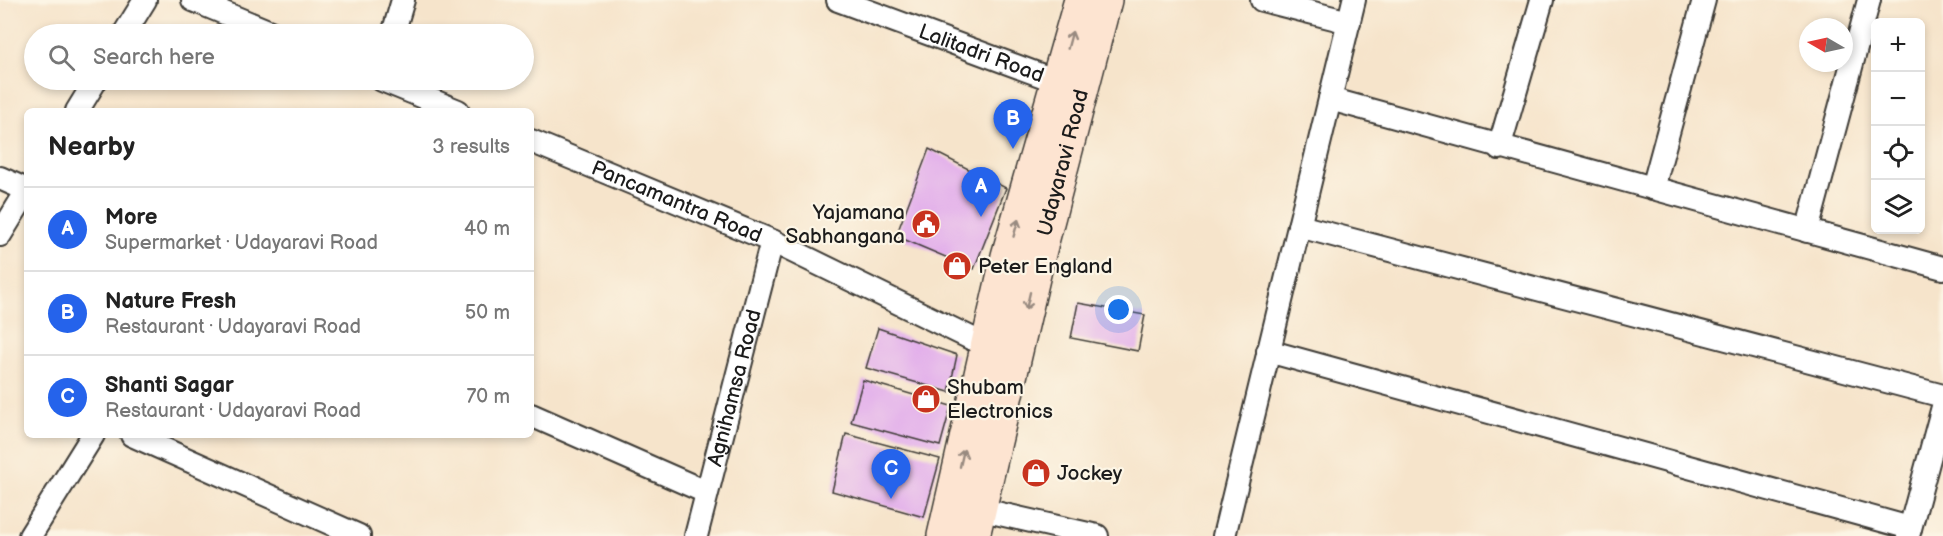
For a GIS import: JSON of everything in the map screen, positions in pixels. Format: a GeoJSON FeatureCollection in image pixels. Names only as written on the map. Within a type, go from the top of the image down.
{"type":"FeatureCollection","features":[{"type":"Feature","properties":{"kind":"street"},"geometry":{"type":"LineString","coordinates":[[130,24],[145,0]]}},
{"type":"Feature","properties":{"kind":"street"},"geometry":{"type":"LineString","coordinates":[[193,0],[251,24]]}},
{"type":"Feature","properties":{"kind":"street"},"geometry":{"type":"LineString","coordinates":[[396,24],[403,0]]}},
{"type":"Feature","properties":{"kind":"street","name":"Lalitadri Road"},"geometry":{"type":"LineString","coordinates":[[838,0],[1059,82]]}},
{"type":"Feature","properties":{"kind":"street","name":"Udayaravi Road"},"geometry":{"type":"LineString","coordinates":[[1001,350],[1008,256],[1081,0]]}},
{"type":"Feature","properties":{"kind":"street","name":"Udayaravi Road"},"geometry":{"type":"LineString","coordinates":[[944,536],[968,516],[1001,350],[1105,0]]}},
{"type":"Feature","properties":{"kind":"street"},"geometry":{"type":"LineString","coordinates":[[1224,536],[1351,11],[1262,0]]}},
{"type":"Feature","properties":{"kind":"street"},"geometry":{"type":"LineString","coordinates":[[1499,148],[1542,0]]}},
{"type":"Feature","properties":{"kind":"street"},"geometry":{"type":"LineString","coordinates":[[1653,188],[1704,0]]}},
{"type":"Feature","properties":{"kind":"street"},"geometry":{"type":"LineString","coordinates":[[1807,231],[1869,0]]}},
{"type":"Feature","properties":{"kind":"street"},"geometry":{"type":"LineString","coordinates":[[78,108],[90,90]]}},
{"type":"Feature","properties":{"kind":"street"},"geometry":{"type":"LineString","coordinates":[[407,90],[451,108]]}},
{"type":"Feature","properties":{"kind":"street"},"geometry":{"type":"LineString","coordinates":[[1330,99],[1499,148],[1943,268]]}},
{"type":"Feature","properties":{"kind":"street","name":"Pancamantra Road"},"geometry":{"type":"LineString","coordinates":[[534,142],[772,241],[1001,350]]}},
{"type":"Feature","properties":{"kind":"street"},"geometry":{"type":"LineString","coordinates":[[0,178],[24,190]]}},
{"type":"Feature","properties":{"kind":"street"},"geometry":{"type":"LineString","coordinates":[[0,235],[24,196]]}},
{"type":"Feature","properties":{"kind":"street"},"geometry":{"type":"LineString","coordinates":[[1299,226],[1943,396]]}},
{"type":"Feature","properties":{"kind":"street","name":"Agnihamsa Road"},"geometry":{"type":"LineString","coordinates":[[696,536],[772,241]]}},
{"type":"Feature","properties":{"kind":"street"},"geometry":{"type":"LineString","coordinates":[[1268,351],[1909,532],[1943,407]]}},
{"type":"Feature","properties":{"kind":"street"},"geometry":{"type":"LineString","coordinates":[[534,416],[706,492]]}},
{"type":"Feature","properties":{"kind":"street"},"geometry":{"type":"LineString","coordinates":[[30,536],[91,438]]}},
{"type":"Feature","properties":{"kind":"street"},"geometry":{"type":"LineString","coordinates":[[139,438],[359,536]]}},
{"type":"Feature","properties":{"kind":"street"},"geometry":{"type":"LineString","coordinates":[[968,516],[1096,536]]}},
{"type":"Feature","properties":{"kind":"building"},"geometry":{"type":"Polygon","coordinates":[[[929,149],[1006,188],[974,269],[896,236],[929,149]]]}},
{"type":"Feature","properties":{"kind":"building"},"geometry":{"type":"Polygon","coordinates":[[[1078,303],[1145,315],[1138,351],[1071,338],[1078,303]]]}},
{"type":"Feature","properties":{"kind":"building"},"geometry":{"type":"Polygon","coordinates":[[[878,328],[957,355],[949,392],[866,368],[878,328]]]}},
{"type":"Feature","properties":{"kind":"building"},"geometry":{"type":"Polygon","coordinates":[[[863,380],[951,406],[940,446],[851,422],[863,380]]]}},
{"type":"Feature","properties":{"kind":"building"},"geometry":{"type":"Polygon","coordinates":[[[846,434],[940,459],[924,517],[832,491],[846,434]]]}},
{"type":"Feature","properties":{"kind":"place","name":"Nature Fresh"},"geometry":{"type":"Point","coordinates":[1013,149]}},
{"type":"Feature","properties":{"kind":"place","name":"More"},"geometry":{"type":"Point","coordinates":[981,217]}},
{"type":"Feature","properties":{"kind":"place","name":"Yajamana Sabhangana"},"geometry":{"type":"Point","coordinates":[926,224]}},
{"type":"Feature","properties":{"kind":"place","name":"Peter England"},"geometry":{"type":"Point","coordinates":[957,266]}},
{"type":"Feature","properties":{"kind":"place","name":"Shubam Electronics"},"geometry":{"type":"Point","coordinates":[926,399]}},
{"type":"Feature","properties":{"kind":"place","name":"Jockey"},"geometry":{"type":"Point","coordinates":[1036,473]}},
{"type":"Feature","properties":{"kind":"place","name":"Shanti Sagar"},"geometry":{"type":"Point","coordinates":[891,499]}}]}
